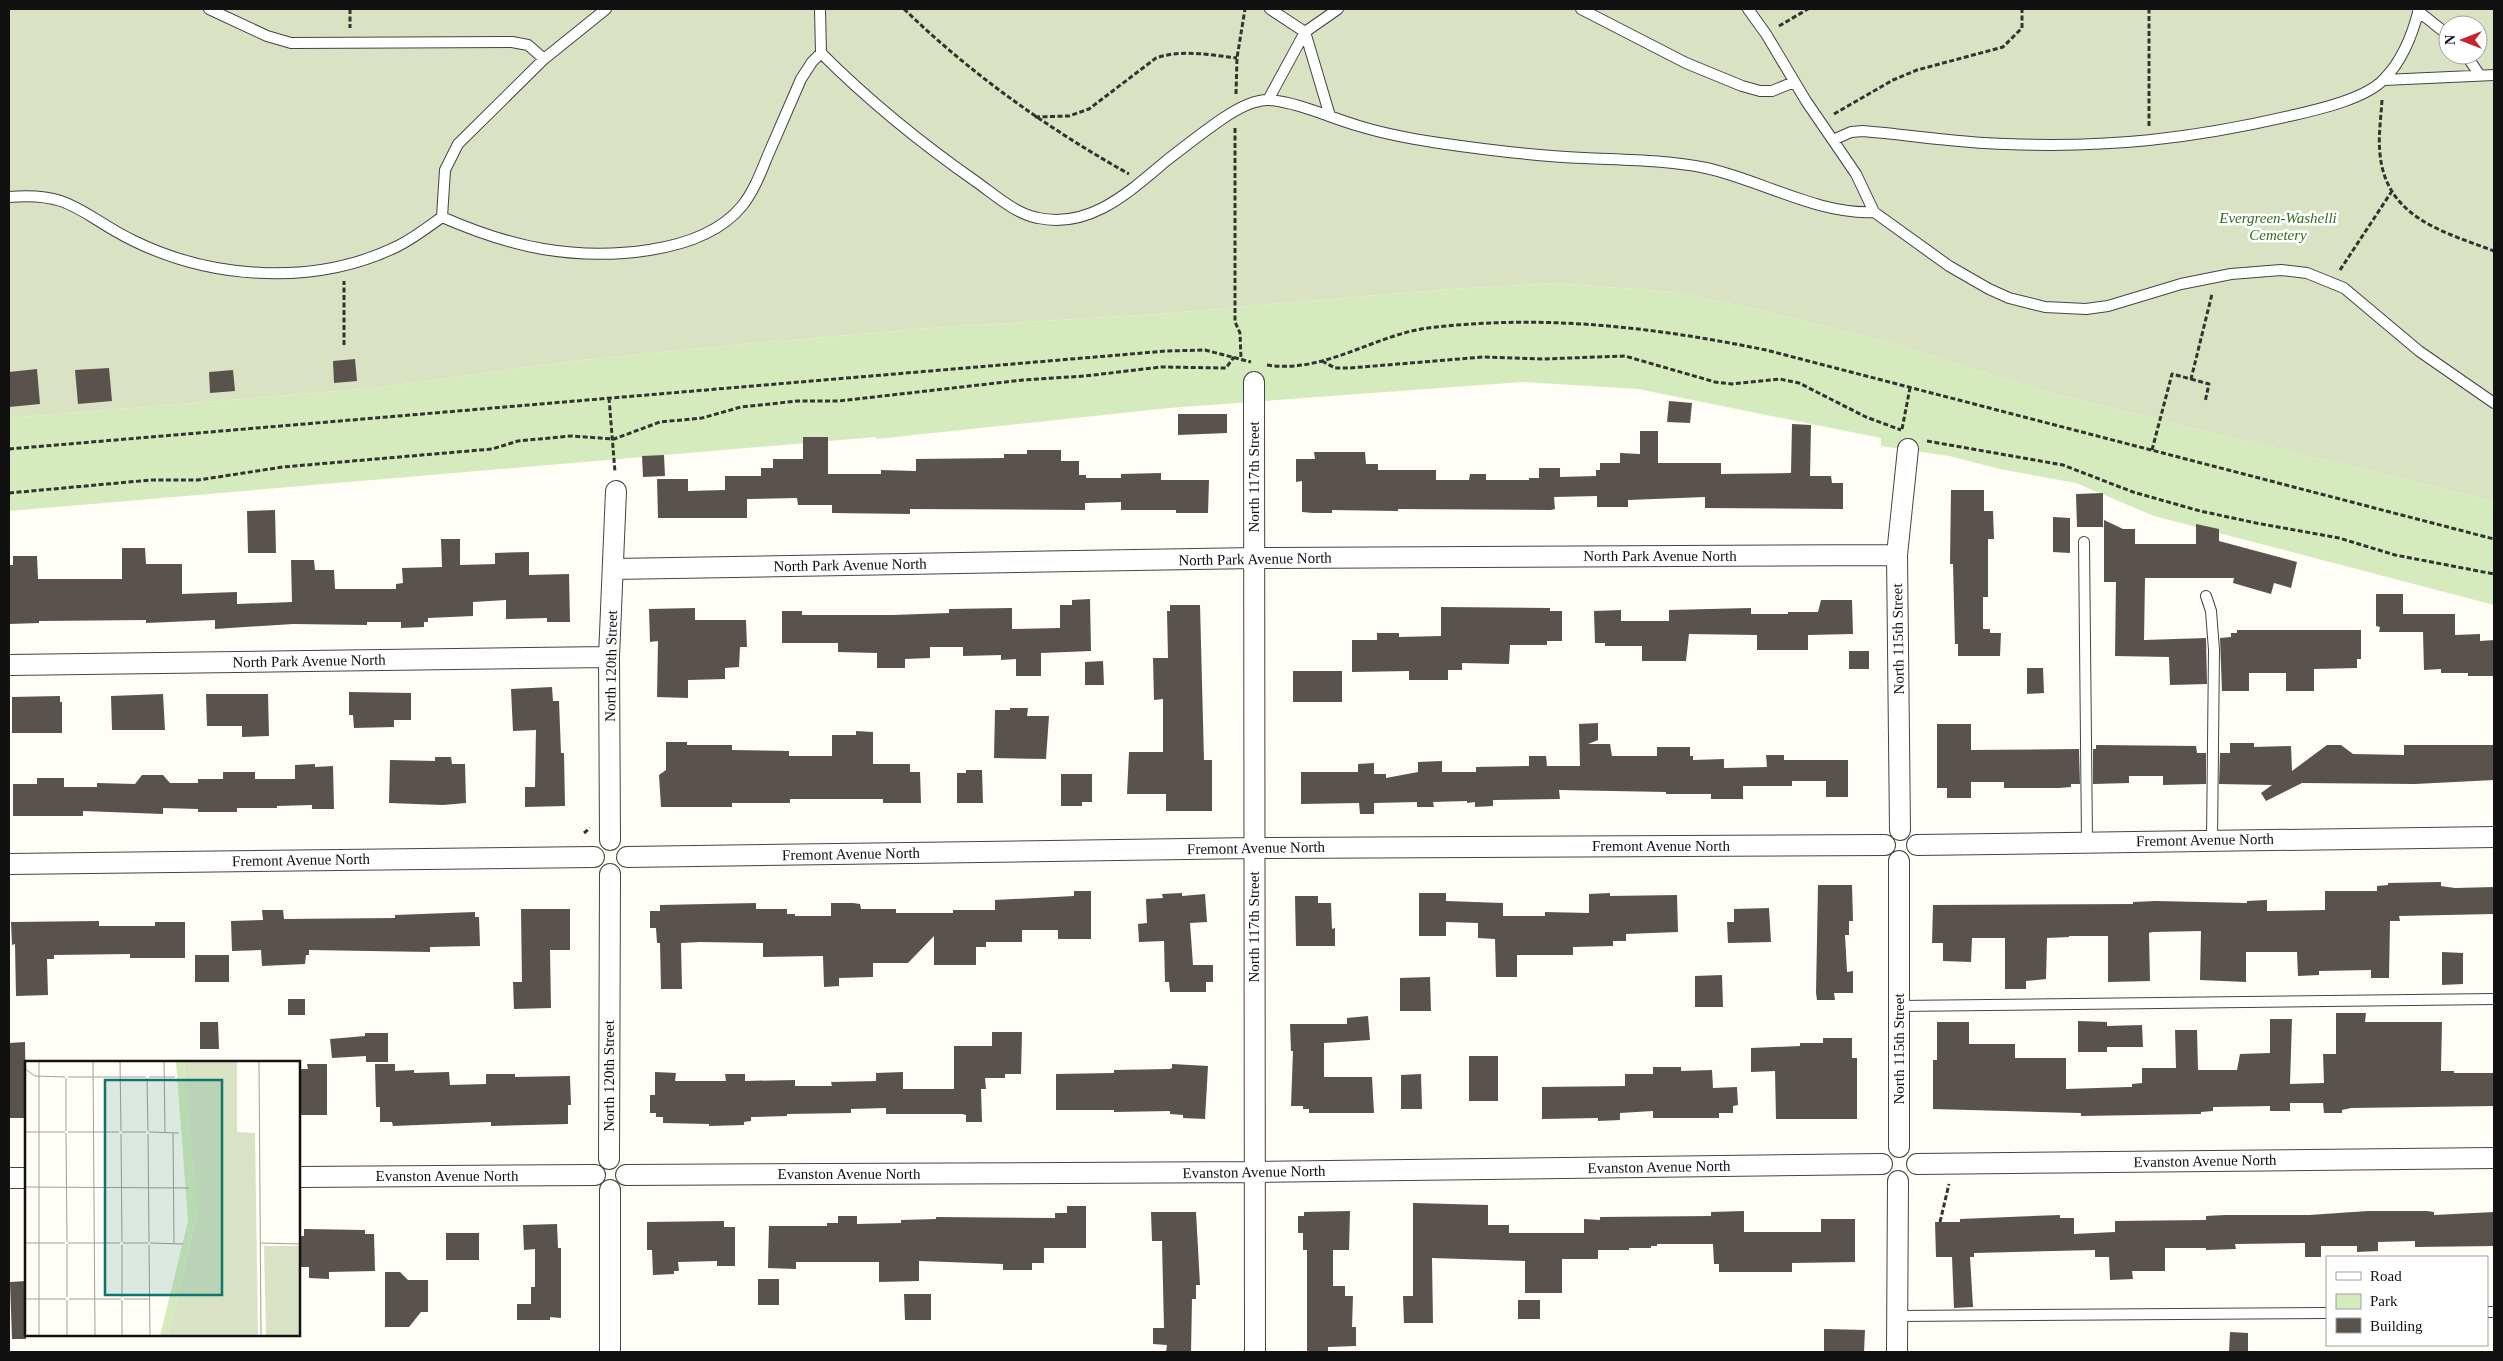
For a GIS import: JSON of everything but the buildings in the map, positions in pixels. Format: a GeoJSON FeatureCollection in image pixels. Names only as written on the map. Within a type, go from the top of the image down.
{"type":"FeatureCollection","features":[{"type":"Feature","properties":{"kind":"street","name":"North 117th Street"},"geometry":{"type":"LineString","coordinates":[[1254,382],[1255,1352]]}},
{"type":"Feature","properties":{"kind":"street","name":"North 115th Street"},"geometry":{"type":"LineString","coordinates":[[1900,830],[1897,555],[1908,449]]}},
{"type":"Feature","properties":{"kind":"street","name":"North 120th Street"},"geometry":{"type":"LineString","coordinates":[[610,840],[609,657],[616,491]]}},
{"type":"Feature","properties":{"kind":"street","name":"North Park Avenue North"},"geometry":{"type":"LineString","coordinates":[[613,569],[1255,558],[1897,555]]}},
{"type":"Feature","properties":{"kind":"street","name":"North Park Avenue North"},"geometry":{"type":"LineString","coordinates":[[9,665],[609,657]]}},
{"type":"Feature","properties":{"kind":"street"},"geometry":{"type":"LineString","coordinates":[[1900,830],[1912,833],[1916,845],[1912,857],[1899,861],[1888,854],[1885,845],[1888,835],[1900,830]]}},
{"type":"Feature","properties":{"kind":"street","name":"Fremont Avenue North"},"geometry":{"type":"LineString","coordinates":[[1916,845],[2494,837]]}},
{"type":"Feature","properties":{"kind":"street"},"geometry":{"type":"LineString","coordinates":[[610,840],[622,844],[627,857],[623,869],[610,874],[598,868],[594,857],[601,844],[610,840]]}},
{"type":"Feature","properties":{"kind":"street","name":"Fremont Avenue North"},"geometry":{"type":"LineString","coordinates":[[627,857],[1254,848],[1885,845]]}},
{"type":"Feature","properties":{"kind":"street","name":"Fremont Avenue North"},"geometry":{"type":"LineString","coordinates":[[9,864],[594,857]]}},
{"type":"Feature","properties":{"kind":"street","name":"North 115th Street"},"geometry":{"type":"LineString","coordinates":[[1899,861],[1899,1147]]}},
{"type":"Feature","properties":{"kind":"street","name":"North 120th Street"},"geometry":{"type":"LineString","coordinates":[[609,1159],[610,874]]}},
{"type":"Feature","properties":{"kind":"street"},"geometry":{"type":"LineString","coordinates":[[1899,1147],[1911,1151],[1916,1164],[1912,1176],[1898,1181],[1886,1174],[1882,1164],[1886,1153],[1899,1147]]}},
{"type":"Feature","properties":{"kind":"street","name":"Evanston Avenue North"},"geometry":{"type":"LineString","coordinates":[[1916,1164],[2494,1158]]}},
{"type":"Feature","properties":{"kind":"street"},"geometry":{"type":"LineString","coordinates":[[609,1159],[622,1165],[626,1175],[622,1185],[610,1190],[598,1185],[595,1175],[600,1163],[609,1159]]}},
{"type":"Feature","properties":{"kind":"street","name":"Evanston Avenue North"},"geometry":{"type":"LineString","coordinates":[[626,1175],[1256,1172],[1882,1164]]}},
{"type":"Feature","properties":{"kind":"street","name":"Evanston Avenue North"},"geometry":{"type":"LineString","coordinates":[[300,1177],[595,1175]]}},
{"type":"Feature","properties":{"kind":"street"},"geometry":{"type":"LineString","coordinates":[[9,1178],[25,1178]]}},
{"type":"Feature","properties":{"kind":"street"},"geometry":{"type":"LineString","coordinates":[[1897,1352],[1898,1181]]}},
{"type":"Feature","properties":{"kind":"street"},"geometry":{"type":"LineString","coordinates":[[610,1190],[610,1352]]}},
{"type":"Feature","properties":{"kind":"lane"},"geometry":{"type":"LineString","coordinates":[[209,9],[267,36],[291,43],[512,42],[528,45],[544,59]]}},
{"type":"Feature","properties":{"kind":"lane"},"geometry":{"type":"LineString","coordinates":[[442,217],[442,183],[450,156],[487,114],[544,59],[606,9]]}},
{"type":"Feature","properties":{"kind":"lane"},"geometry":{"type":"LineString","coordinates":[[442,217],[516,243],[569,253],[591,254],[639,251],[682,242],[701,235],[729,219],[751,192],[804,74],[821,53],[820,9]]}},
{"type":"Feature","properties":{"kind":"lane"},"geometry":{"type":"LineString","coordinates":[[1270,9],[1305,32],[1330,116]]}},
{"type":"Feature","properties":{"kind":"lane"},"geometry":{"type":"LineString","coordinates":[[1268,100],[1305,32],[1338,9]]}},
{"type":"Feature","properties":{"kind":"lane"},"geometry":{"type":"LineString","coordinates":[[1581,9],[1686,63],[1742,86],[1760,91],[1772,91],[1794,82]]}},
{"type":"Feature","properties":{"kind":"lane"},"geometry":{"type":"LineString","coordinates":[[1748,9],[1766,34],[1820,123],[1865,189],[1874,212],[1969,279],[2009,298],[2066,310],[2108,306],[2217,276],[2281,270],[2307,273],[2332,282],[2355,296],[2431,361],[2494,403]]}},
{"type":"Feature","properties":{"kind":"lane"},"geometry":{"type":"LineString","coordinates":[[1833,140],[1851,132],[1863,131],[2004,144],[2066,146],[2149,142],[2210,133],[2318,109],[2364,92],[2384,80],[2409,40],[2418,10],[2438,27]]}},
{"type":"Feature","properties":{"kind":"lane"},"geometry":{"type":"LineString","coordinates":[[821,53],[862,92],[910,133],[989,191],[1026,214],[1054,220],[1085,216],[1115,202],[1189,143],[1235,110],[1268,100],[1330,116],[1388,134],[1483,150],[1531,155],[1649,161],[1704,168],[1732,174],[1838,210],[1857,213],[1874,212]]}},
{"type":"Feature","properties":{"kind":"lane"},"geometry":{"type":"LineString","coordinates":[[2473,65],[2479,74]]}},
{"type":"Feature","properties":{"kind":"lane"},"geometry":{"type":"LineString","coordinates":[[2384,80],[2479,74],[2494,75]]}},
{"type":"Feature","properties":{"kind":"lane"},"geometry":{"type":"LineString","coordinates":[[9,197],[33,195],[59,199],[80,208],[133,241],[202,266],[274,273],[344,266],[398,246],[442,217]]}},
{"type":"Feature","properties":{"kind":"lane"},"geometry":{"type":"LineString","coordinates":[[2084,542],[2087,842]]}},
{"type":"Feature","properties":{"kind":"lane"},"geometry":{"type":"LineString","coordinates":[[2206,596],[2211,611],[2214,650],[2212,840]]}},
{"type":"Feature","properties":{"kind":"lane"},"geometry":{"type":"LineString","coordinates":[[1898,1006],[2494,1000]]}},
{"type":"Feature","properties":{"kind":"lane"},"geometry":{"type":"LineString","coordinates":[[1898,1316],[2326,1313]]}},
{"type":"Feature","properties":{"kind":"path"},"geometry":{"type":"LineString","coordinates":[[904,9],[987,81],[1034,117],[1069,140],[1142,181]]}},
{"type":"Feature","properties":{"kind":"path"},"geometry":{"type":"LineString","coordinates":[[1241,359],[1240,333],[1235,315],[1235,110],[1237,58],[1245,9]]}},
{"type":"Feature","properties":{"kind":"path"},"geometry":{"type":"LineString","coordinates":[[1766,34],[1808,9]]}},
{"type":"Feature","properties":{"kind":"path"},"geometry":{"type":"LineString","coordinates":[[1820,123],[1893,80],[1916,70],[2002,47],[2022,28],[2022,9]]}},
{"type":"Feature","properties":{"kind":"path"},"geometry":{"type":"LineString","coordinates":[[2149,9],[2149,142]]}},
{"type":"Feature","properties":{"kind":"path"},"geometry":{"type":"LineString","coordinates":[[1034,117],[1060,117],[1088,109],[1156,58],[1167,54],[1195,53],[1237,58]]}},
{"type":"Feature","properties":{"kind":"path"},"geometry":{"type":"LineString","coordinates":[[2384,80],[2380,154],[2392,191],[2404,208],[2427,224],[2494,251]]}},
{"type":"Feature","properties":{"kind":"path"},"geometry":{"type":"LineString","coordinates":[[2332,282],[2392,191]]}},
{"type":"Feature","properties":{"kind":"path"},"geometry":{"type":"LineString","coordinates":[[344,266],[344,345]]}},
{"type":"Feature","properties":{"kind":"path"},"geometry":{"type":"LineString","coordinates":[[2191,379],[2217,276]]}},
{"type":"Feature","properties":{"kind":"path"},"geometry":{"type":"LineString","coordinates":[[9,493],[151,480],[198,480],[283,467],[492,449],[518,441],[571,436],[614,439],[660,422],[702,418],[741,407],[798,401],[839,401],[1023,380],[1085,376],[1161,367],[1226,368],[1234,357]]}},
{"type":"Feature","properties":{"kind":"path"},"geometry":{"type":"LineString","coordinates":[[2152,450],[2172,374],[2209,384],[2205,402]]}},
{"type":"Feature","properties":{"kind":"path"},"geometry":{"type":"LineString","coordinates":[[1908,449],[1902,430],[1910,388]]}},
{"type":"Feature","properties":{"kind":"path"},"geometry":{"type":"LineString","coordinates":[[609,398],[614,439],[616,491]]}},
{"type":"Feature","properties":{"kind":"path"},"geometry":{"type":"LineString","coordinates":[[1940,1222],[1940,1214],[1949,1190],[1949,1164]]}},
{"type":"Feature","properties":{"kind":"green space","name":"Evergreen-Washelli Cemetery"},"geometry":{"type":"Polygon","coordinates":[[[9,9],[2494,9],[2494,501],[2034,388],[1901,346],[1761,310],[1674,292],[1554,283],[1437,290],[1158,314],[942,327],[755,343],[573,361],[374,388],[9,418],[9,9]]]}},
{"type":"Feature","properties":{"kind":"green space"},"geometry":{"type":"Polygon","coordinates":[[[1554,283],[1674,292],[1761,310],[1901,346],[2034,388],[2494,501],[2494,605],[2154,516],[2076,483],[2000,469],[1949,456],[1881,446],[1881,438],[1638,389],[1522,382],[1169,408],[876,439],[876,437],[9,511],[9,418],[374,388],[573,361],[755,343],[942,327],[1158,314],[1437,290],[1554,283]]]}}]}
